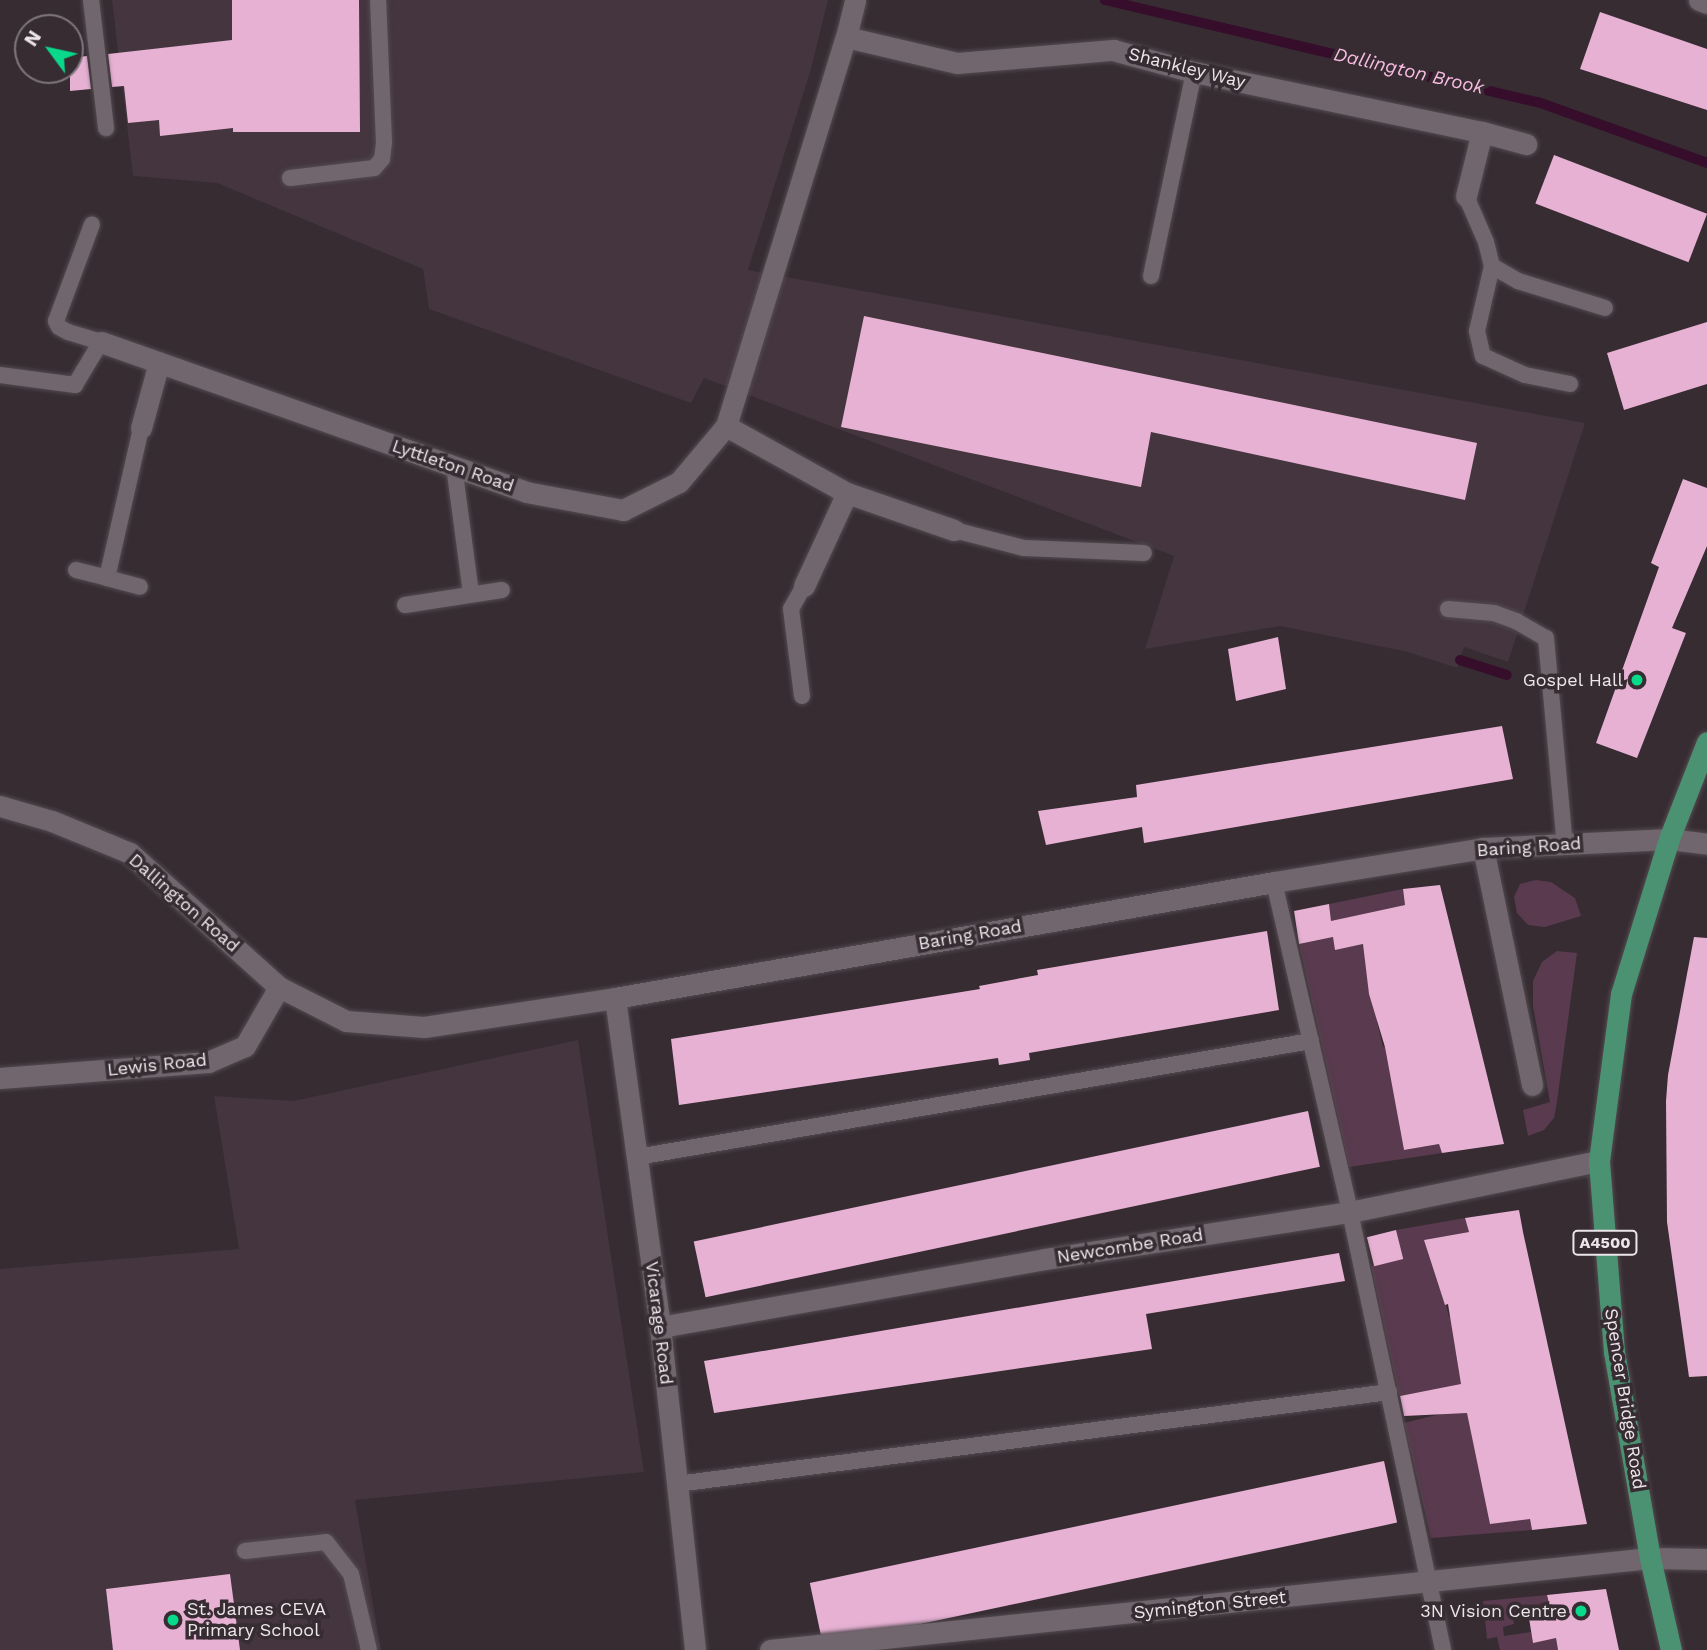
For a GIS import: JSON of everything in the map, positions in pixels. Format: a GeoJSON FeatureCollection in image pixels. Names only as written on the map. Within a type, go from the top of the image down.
{"type":"FeatureCollection","features":[{"type":"Feature","properties":{"kind":"main road","name":"Spencer Bridge Road"},"geometry":{"type":"LineString","coordinates":[[1671,1650],[1650,1558],[1614,1352],[1599,1161],[1621,995],[1669,839],[1707,742]]}},
{"type":"Feature","properties":{"kind":"street","name":"Lyttleton Road"},"geometry":{"type":"LineString","coordinates":[[101,342],[526,492],[623,510],[678,482],[726,426],[846,37],[855,0]]}},
{"type":"Feature","properties":{"kind":"street"},"geometry":{"type":"LineString","coordinates":[[1699,0],[1707,3]]}},
{"type":"Feature","properties":{"kind":"street","name":"Shankley Way"},"geometry":{"type":"LineString","coordinates":[[846,37],[957,63],[1113,50],[1194,72],[1482,132],[1526,144]]}},
{"type":"Feature","properties":{"kind":"street"},"geometry":{"type":"LineString","coordinates":[[1466,196],[1482,132]]}},
{"type":"Feature","properties":{"kind":"street"},"geometry":{"type":"LineString","coordinates":[[141,428],[159,362]]}},
{"type":"Feature","properties":{"kind":"street"},"geometry":{"type":"LineString","coordinates":[[726,426],[847,493],[954,530]]}},
{"type":"Feature","properties":{"kind":"street"},"geometry":{"type":"LineString","coordinates":[[804,586],[847,493]]}},
{"type":"Feature","properties":{"kind":"street","name":"Dallington Road"},"geometry":{"type":"LineString","coordinates":[[0,806],[52,821],[130,853],[279,987]]}},
{"type":"Feature","properties":{"kind":"street","name":"Baring Road"},"geometry":{"type":"LineString","coordinates":[[279,987],[346,1021],[424,1027],[615,998],[1274,882],[1483,849],[1669,839],[1707,844]]}},
{"type":"Feature","properties":{"kind":"street"},"geometry":{"type":"LineString","coordinates":[[1483,849],[1532,1085]]}},
{"type":"Feature","properties":{"kind":"street","name":"Lewis Road"},"geometry":{"type":"LineString","coordinates":[[0,1078],[208,1062],[245,1046],[279,987]]}},
{"type":"Feature","properties":{"kind":"street","name":"Vicarage Road"},"geometry":{"type":"LineString","coordinates":[[615,998],[660,1327],[695,1650]]}},
{"type":"Feature","properties":{"kind":"street","name":"Newcombe Road"},"geometry":{"type":"LineString","coordinates":[[660,1327],[1045,1259],[1350,1212],[1599,1161]]}},
{"type":"Feature","properties":{"kind":"street","name":"Symington Street"},"geometry":{"type":"LineString","coordinates":[[770,1650],[1650,1558],[1707,1559]]}},
{"type":"Feature","properties":{"kind":"lane"},"geometry":{"type":"LineString","coordinates":[[91,0],[106,128]]}},
{"type":"Feature","properties":{"kind":"lane"},"geometry":{"type":"LineString","coordinates":[[290,178],[373,168],[382,159],[384,142],[378,0]]}},
{"type":"Feature","properties":{"kind":"lane"},"geometry":{"type":"LineString","coordinates":[[1151,276],[1194,72]]}},
{"type":"Feature","properties":{"kind":"lane"},"geometry":{"type":"LineString","coordinates":[[1466,196],[1486,243],[1492,266],[1477,331],[1483,356],[1525,375],[1570,384]]}},
{"type":"Feature","properties":{"kind":"lane"},"geometry":{"type":"LineString","coordinates":[[0,375],[75,385],[101,342],[68,332],[59,327],[56,321],[92,224]]}},
{"type":"Feature","properties":{"kind":"lane"},"geometry":{"type":"LineString","coordinates":[[1492,266],[1518,281],[1605,308]]}},
{"type":"Feature","properties":{"kind":"lane"},"geometry":{"type":"LineString","coordinates":[[107,578],[141,428]]}},
{"type":"Feature","properties":{"kind":"lane"},"geometry":{"type":"LineString","coordinates":[[454,466],[471,594]]}},
{"type":"Feature","properties":{"kind":"lane"},"geometry":{"type":"LineString","coordinates":[[954,530],[1024,548],[1144,553]]}},
{"type":"Feature","properties":{"kind":"lane"},"geometry":{"type":"LineString","coordinates":[[76,570],[140,587]]}},
{"type":"Feature","properties":{"kind":"lane"},"geometry":{"type":"LineString","coordinates":[[802,696],[792,608],[804,586]]}},
{"type":"Feature","properties":{"kind":"lane"},"geometry":{"type":"LineString","coordinates":[[405,605],[502,590]]}},
{"type":"Feature","properties":{"kind":"lane"},"geometry":{"type":"LineString","coordinates":[[1448,609],[1494,613],[1516,621],[1546,638],[1565,845]]}},
{"type":"Feature","properties":{"kind":"lane"},"geometry":{"type":"LineString","coordinates":[[1274,882],[1350,1212],[1443,1650]]}},
{"type":"Feature","properties":{"kind":"lane"},"geometry":{"type":"LineString","coordinates":[[637,1157],[1311,1041]]}},
{"type":"Feature","properties":{"kind":"lane"},"geometry":{"type":"LineString","coordinates":[[677,1484],[1389,1392]]}},
{"type":"Feature","properties":{"kind":"lane"},"geometry":{"type":"LineString","coordinates":[[245,1551],[326,1542],[351,1574],[369,1650]]}},
{"type":"Feature","properties":{"kind":"shaded area"},"geometry":{"type":"Polygon","coordinates":[[[112,0],[828,0],[811,69],[748,270],[1585,423],[1508,662],[1464,647],[1457,668],[1408,652],[1280,626],[1145,649],[1174,556],[704,378],[691,403],[429,309],[423,269],[217,183],[133,176],[112,0]]]}},
{"type":"Feature","properties":{"kind":"shaded area"},"geometry":{"type":"Polygon","coordinates":[[[1536,880],[1551,882],[1575,898],[1581,916],[1545,927],[1528,925],[1517,913],[1514,897],[1520,884],[1536,880]]]}},
{"type":"Feature","properties":{"kind":"shaded area"},"geometry":{"type":"Polygon","coordinates":[[[1403,889],[1405,905],[1346,918],[1336,949],[1411,936],[1377,1022],[1383,1047],[1431,1037],[1434,1116],[1399,1124],[1404,1150],[1439,1144],[1442,1153],[1349,1167],[1299,944],[1333,937],[1329,904],[1403,889]]]}},
{"type":"Feature","properties":{"kind":"shaded area"},"geometry":{"type":"Polygon","coordinates":[[[1557,951],[1577,953],[1557,1102],[1554,1118],[1544,1130],[1528,1136],[1523,1110],[1550,1102],[1533,1006],[1533,981],[1542,962],[1557,951]]]}},
{"type":"Feature","properties":{"kind":"shaded area"},"geometry":{"type":"Polygon","coordinates":[[[578,1040],[644,1472],[355,1500],[381,1650],[0,1650],[0,1269],[239,1249],[214,1096],[293,1101],[578,1040]]]}},
{"type":"Feature","properties":{"kind":"shaded area"},"geometry":{"type":"Polygon","coordinates":[[[1465,1218],[1469,1232],[1430,1239],[1449,1317],[1485,1310],[1532,1530],[1431,1538],[1404,1423],[1440,1414],[1433,1390],[1399,1396],[1371,1266],[1402,1259],[1396,1230],[1465,1218]]]}},
{"type":"Feature","properties":{"kind":"shaded area"},"geometry":{"type":"Polygon","coordinates":[[[1547,1595],[1550,1608],[1513,1615],[1514,1624],[1503,1627],[1504,1636],[1531,1632],[1533,1642],[1556,1638],[1558,1650],[1500,1650],[1497,1637],[1487,1639],[1483,1601],[1547,1595]]]}},
{"type":"Feature","properties":{"kind":"building"},"geometry":{"type":"Polygon","coordinates":[[[232,0],[359,0],[360,132],[233,132],[233,128],[160,136],[159,120],[128,123],[124,86],[112,87],[108,54],[232,40],[232,0]]]}},
{"type":"Feature","properties":{"kind":"building"},"geometry":{"type":"Polygon","coordinates":[[[1600,12],[1707,49],[1707,110],[1580,69],[1600,12]]]}},
{"type":"Feature","properties":{"kind":"building"},"geometry":{"type":"Polygon","coordinates":[[[84,56],[87,56],[91,89],[70,91],[70,84],[84,84],[84,56]]]}},
{"type":"Feature","properties":{"kind":"building"},"geometry":{"type":"Polygon","coordinates":[[[1554,155],[1707,214],[1688,262],[1535,204],[1554,155]]]}},
{"type":"Feature","properties":{"kind":"building"},"geometry":{"type":"Polygon","coordinates":[[[864,316],[1477,443],[1465,500],[1151,432],[1141,487],[841,427],[864,316]]]}},
{"type":"Feature","properties":{"kind":"building"},"geometry":{"type":"Polygon","coordinates":[[[1707,322],[1707,384],[1624,410],[1607,353],[1707,322]]]}},
{"type":"Feature","properties":{"kind":"building"},"geometry":{"type":"Polygon","coordinates":[[[1683,479],[1707,488],[1707,546],[1672,628],[1686,633],[1637,758],[1596,743],[1659,567],[1651,563],[1683,479]]]}},
{"type":"Feature","properties":{"kind":"building"},"geometry":{"type":"Polygon","coordinates":[[[1278,637],[1286,689],[1236,701],[1228,649],[1278,637]]]}},
{"type":"Feature","properties":{"kind":"building"},"geometry":{"type":"Polygon","coordinates":[[[1502,726],[1513,779],[1144,843],[1142,827],[1046,845],[1038,811],[1137,797],[1136,785],[1502,726]]]}},
{"type":"Feature","properties":{"kind":"building"},"geometry":{"type":"Polygon","coordinates":[[[1440,885],[1504,1144],[1442,1153],[1439,1144],[1404,1150],[1385,1047],[1369,994],[1363,944],[1335,950],[1333,937],[1299,944],[1294,911],[1329,904],[1331,921],[1405,905],[1403,889],[1440,885]]]}},
{"type":"Feature","properties":{"kind":"building"},"geometry":{"type":"Polygon","coordinates":[[[1267,931],[1279,1010],[1029,1053],[1030,1060],[999,1065],[998,1058],[679,1105],[671,1039],[980,989],[979,986],[1038,975],[1037,970],[1267,931]]]}},
{"type":"Feature","properties":{"kind":"building"},"geometry":{"type":"Polygon","coordinates":[[[1694,937],[1707,938],[1707,1376],[1689,1377],[1667,1222],[1666,1101],[1668,1075],[1694,937]]]}},
{"type":"Feature","properties":{"kind":"building"},"geometry":{"type":"Polygon","coordinates":[[[1308,1111],[1320,1167],[706,1297],[694,1242],[1308,1111]]]}},
{"type":"Feature","properties":{"kind":"building"},"geometry":{"type":"Polygon","coordinates":[[[1519,1210],[1587,1524],[1532,1530],[1530,1519],[1490,1524],[1467,1413],[1404,1416],[1400,1396],[1461,1384],[1448,1304],[1445,1305],[1424,1240],[1469,1232],[1465,1218],[1519,1210]]]}},
{"type":"Feature","properties":{"kind":"building"},"geometry":{"type":"Polygon","coordinates":[[[1396,1230],[1403,1259],[1374,1266],[1367,1237],[1396,1230]]]}},
{"type":"Feature","properties":{"kind":"building"},"geometry":{"type":"Polygon","coordinates":[[[1339,1253],[1345,1281],[1146,1314],[1152,1349],[714,1413],[704,1361],[1339,1253]]]}},
{"type":"Feature","properties":{"kind":"building"},"geometry":{"type":"Polygon","coordinates":[[[1384,1461],[1397,1523],[823,1645],[810,1583],[1384,1461]]]}},
{"type":"Feature","properties":{"kind":"building","name":"St. James CEVA Primary School"},"geometry":{"type":"Polygon","coordinates":[[[230,1574],[240,1650],[113,1650],[106,1589],[230,1574]]]}},
{"type":"Feature","properties":{"kind":"building"},"geometry":{"type":"Polygon","coordinates":[[[1606,1589],[1619,1650],[1558,1650],[1556,1638],[1533,1643],[1528,1612],[1550,1608],[1547,1595],[1606,1589]]]}},
{"type":"Feature","properties":{"kind":"waterway","name":"Dallington Brook"},"geometry":{"type":"LineString","coordinates":[[1105,0],[1538,102],[1707,163]]}},
{"type":"Feature","properties":{"kind":"waterway"},"geometry":{"type":"LineString","coordinates":[[1460,660],[1507,675]]}},
{"type":"Feature","properties":{"kind":"place","name":"Gospel Hall"},"geometry":{"type":"Point","coordinates":[1637,680]}},
{"type":"Feature","properties":{"kind":"place","name":"3N Vision Centre"},"geometry":{"type":"Point","coordinates":[1581,1611]}},
{"type":"Feature","properties":{"kind":"place","name":"St. James CEVA Primary School"},"geometry":{"type":"Point","coordinates":[173,1620]}}]}
